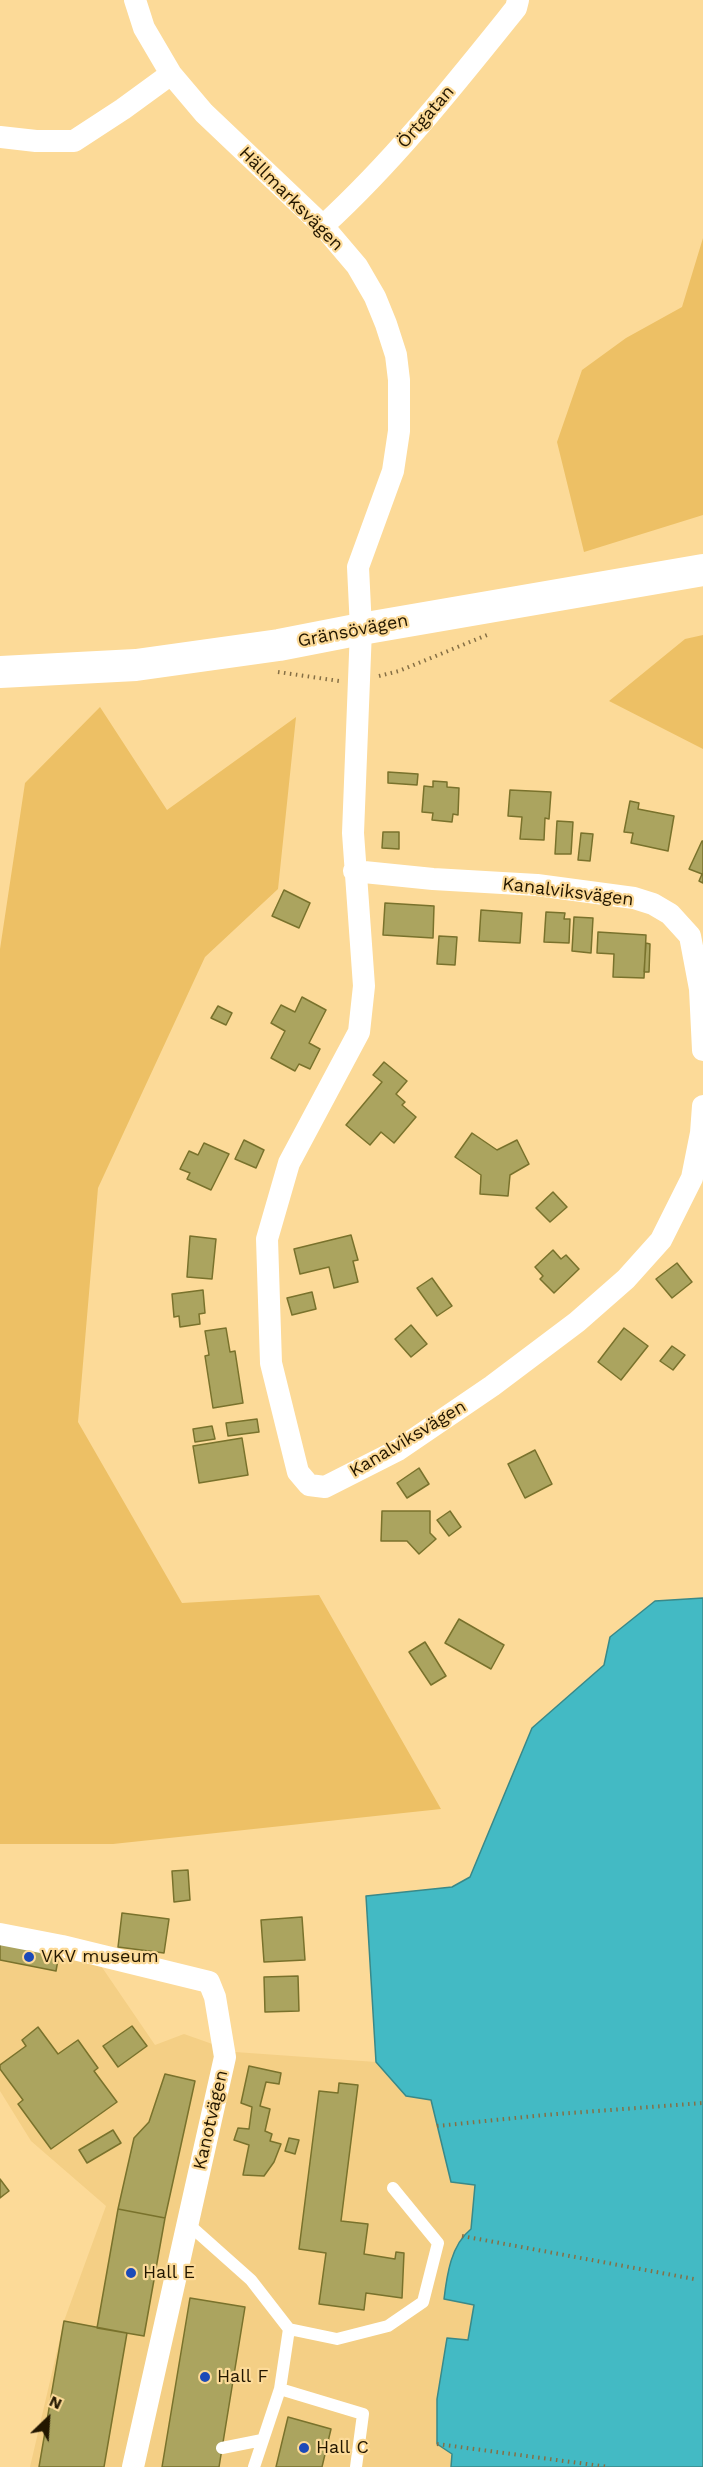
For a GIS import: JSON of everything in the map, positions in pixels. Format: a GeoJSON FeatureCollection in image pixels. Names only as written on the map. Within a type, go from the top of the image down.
{"type":"FeatureCollection","features":[{"type":"Feature","properties":{"kind":"street","name":"Hällmarksvägen"},"geometry":{"type":"LineString","coordinates":[[135,0],[144,28],[171,74],[204,113],[323,226],[357,266],[375,297],[396,355],[399,380],[399,431],[393,471],[358,567],[361,629]]}},
{"type":"Feature","properties":{"kind":"street","name":"Örtgatan"},"geometry":{"type":"LineString","coordinates":[[323,226],[352,199],[438,106],[516,8],[518,0]]}},
{"type":"Feature","properties":{"kind":"street"},"geometry":{"type":"LineString","coordinates":[[0,137],[36,141],[74,141],[171,74]]}},
{"type":"Feature","properties":{"kind":"street","name":"Gränsövägen"},"geometry":{"type":"LineString","coordinates":[[0,672],[136,665],[279,645],[703,570]]}},
{"type":"Feature","properties":{"kind":"street","name":"Kanalviksvägen"},"geometry":{"type":"LineString","coordinates":[[361,629],[353,833],[364,986],[359,1032],[289,1163],[267,1239],[272,1363],[298,1472],[309,1485],[325,1487],[398,1450],[492,1386],[577,1322],[626,1279],[661,1240],[692,1178],[701,1133],[703,1106]]}},
{"type":"Feature","properties":{"kind":"street","name":"Kanalviksvägen"},"geometry":{"type":"LineString","coordinates":[[354,871],[433,879],[537,885],[634,898],[653,904],[670,914],[690,936],[700,989],[703,1050]]}},
{"type":"Feature","properties":{"kind":"street","name":"Kanotvägen"},"geometry":{"type":"LineString","coordinates":[[0,1934],[62,1946],[209,1982],[215,1998],[225,2056],[134,2467]]}},
{"type":"Feature","properties":{"kind":"lane"},"geometry":{"type":"LineString","coordinates":[[187,2223],[251,2280],[289,2329],[337,2339],[388,2326],[423,2302],[438,2243],[393,2188]]}},
{"type":"Feature","properties":{"kind":"lane"},"geometry":{"type":"LineString","coordinates":[[254,2467],[280,2389],[289,2329]]}},
{"type":"Feature","properties":{"kind":"lane"},"geometry":{"type":"LineString","coordinates":[[280,2389],[363,2414],[356,2467]]}},
{"type":"Feature","properties":{"kind":"lane"},"geometry":{"type":"LineString","coordinates":[[222,2448],[262,2440]]}},
{"type":"Feature","properties":{"kind":"path"},"geometry":{"type":"LineString","coordinates":[[437,2126],[703,2103]]}},
{"type":"Feature","properties":{"kind":"path"},"geometry":{"type":"LineString","coordinates":[[462,2236],[694,2279]]}},
{"type":"Feature","properties":{"kind":"path"},"geometry":{"type":"LineString","coordinates":[[437,2444],[609,2467]]}},
{"type":"Feature","properties":{"kind":"shaded area"},"geometry":{"type":"Polygon","coordinates":[[[703,238],[703,515],[584,552],[557,442],[582,370],[626,338],[682,307],[703,238]]]}},
{"type":"Feature","properties":{"kind":"shaded area"},"geometry":{"type":"Polygon","coordinates":[[[703,635],[703,749],[609,701],[685,639],[703,635]]]}},
{"type":"Feature","properties":{"kind":"shaded area"},"geometry":{"type":"Polygon","coordinates":[[[100,707],[167,810],[296,717],[278,889],[205,957],[98,1188],[78,1422],[182,1603],[319,1595],[441,1809],[113,1844],[0,1844],[0,949],[25,783],[100,707]]]}},
{"type":"Feature","properties":{"kind":"shaded area"},"geometry":{"type":"Polygon","coordinates":[[[0,1938],[97,1960],[155,2045],[184,2034],[235,2052],[376,2062],[406,2096],[431,2100],[451,2182],[475,2185],[471,2229],[462,2236],[448,2268],[444,2298],[474,2304],[468,2340],[447,2339],[437,2399],[437,2444],[452,2454],[451,2467],[30,2467],[64,2321],[106,2206],[31,2141],[0,2091],[0,1938]]]}},
{"type":"Feature","properties":{"kind":"water"},"geometry":{"type":"Polygon","coordinates":[[[703,1598],[703,2467],[451,2467],[452,2454],[437,2444],[437,2399],[447,2338],[468,2340],[474,2305],[444,2299],[454,2252],[471,2229],[475,2185],[451,2182],[431,2100],[406,2096],[376,2062],[366,1896],[452,1887],[470,1877],[532,1728],[604,1665],[610,1637],[655,1601],[703,1598]]]}},
{"type":"Feature","properties":{"kind":"building"},"geometry":{"type":"Polygon","coordinates":[[[388,772],[418,774],[417,785],[388,783],[388,772]]]}},
{"type":"Feature","properties":{"kind":"building"},"geometry":{"type":"Polygon","coordinates":[[[433,781],[447,782],[447,787],[459,788],[458,815],[453,814],[452,822],[432,820],[433,813],[422,812],[424,786],[433,787],[433,781]]]}},
{"type":"Feature","properties":{"kind":"building"},"geometry":{"type":"Polygon","coordinates":[[[510,790],[551,792],[549,819],[545,818],[544,840],[520,839],[522,817],[508,816],[510,790]]]}},
{"type":"Feature","properties":{"kind":"building"},"geometry":{"type":"Polygon","coordinates":[[[630,801],[639,803],[638,809],[674,816],[668,851],[631,843],[633,833],[624,832],[630,801]]]}},
{"type":"Feature","properties":{"kind":"building"},"geometry":{"type":"Polygon","coordinates":[[[557,821],[573,822],[571,854],[555,854],[557,821]]]}},
{"type":"Feature","properties":{"kind":"building"},"geometry":{"type":"Polygon","coordinates":[[[383,832],[399,832],[399,849],[382,848],[383,832]]]}},
{"type":"Feature","properties":{"kind":"building"},"geometry":{"type":"Polygon","coordinates":[[[581,833],[593,834],[590,861],[578,860],[581,833]]]}},
{"type":"Feature","properties":{"kind":"building"},"geometry":{"type":"Polygon","coordinates":[[[702,841],[703,883],[699,881],[702,874],[689,869],[702,841]]]}},
{"type":"Feature","properties":{"kind":"building"},"geometry":{"type":"Polygon","coordinates":[[[284,890],[310,903],[299,928],[272,916],[284,890]]]}},
{"type":"Feature","properties":{"kind":"building"},"geometry":{"type":"Polygon","coordinates":[[[385,903],[434,906],[433,938],[383,935],[385,903]]]}},
{"type":"Feature","properties":{"kind":"building"},"geometry":{"type":"Polygon","coordinates":[[[481,910],[522,913],[520,943],[479,941],[481,910]]]}},
{"type":"Feature","properties":{"kind":"building"},"geometry":{"type":"Polygon","coordinates":[[[546,912],[565,913],[564,919],[570,919],[569,943],[544,942],[546,912]]]}},
{"type":"Feature","properties":{"kind":"building"},"geometry":{"type":"Polygon","coordinates":[[[574,917],[593,918],[591,953],[572,951],[574,917]]]}},
{"type":"Feature","properties":{"kind":"building"},"geometry":{"type":"Polygon","coordinates":[[[598,932],[646,935],[644,978],[613,977],[614,954],[597,953],[598,932]]]}},
{"type":"Feature","properties":{"kind":"building"},"geometry":{"type":"Polygon","coordinates":[[[439,936],[457,937],[455,965],[437,964],[439,936]]]}},
{"type":"Feature","properties":{"kind":"building"},"geometry":{"type":"Polygon","coordinates":[[[646,943],[650,944],[649,972],[644,972],[646,943]]]}},
{"type":"Feature","properties":{"kind":"building"},"geometry":{"type":"Polygon","coordinates":[[[302,997],[326,1010],[309,1043],[320,1049],[310,1069],[299,1064],[295,1071],[271,1058],[285,1031],[271,1023],[281,1005],[295,1012],[302,997]]]}},
{"type":"Feature","properties":{"kind":"building"},"geometry":{"type":"Polygon","coordinates":[[[218,1006],[232,1013],[226,1025],[211,1018],[218,1006]]]}},
{"type":"Feature","properties":{"kind":"building"},"geometry":{"type":"Polygon","coordinates":[[[384,1062],[407,1081],[396,1094],[405,1102],[402,1105],[416,1117],[394,1143],[381,1132],[370,1145],[346,1125],[382,1082],[373,1075],[384,1062]]]}},
{"type":"Feature","properties":{"kind":"building"},"geometry":{"type":"Polygon","coordinates":[[[472,1133],[497,1150],[517,1140],[529,1164],[510,1175],[508,1196],[480,1194],[481,1175],[455,1157],[472,1133]]]}},
{"type":"Feature","properties":{"kind":"building"},"geometry":{"type":"Polygon","coordinates":[[[244,1140],[264,1150],[256,1168],[235,1159],[244,1140]]]}},
{"type":"Feature","properties":{"kind":"building"},"geometry":{"type":"Polygon","coordinates":[[[204,1143],[229,1154],[211,1190],[187,1179],[190,1173],[180,1169],[189,1151],[198,1155],[204,1143]]]}},
{"type":"Feature","properties":{"kind":"building"},"geometry":{"type":"Polygon","coordinates":[[[553,1192],[567,1207],[550,1222],[536,1208],[553,1192]]]}},
{"type":"Feature","properties":{"kind":"building"},"geometry":{"type":"Polygon","coordinates":[[[351,1235],[358,1260],[353,1261],[358,1282],[334,1288],[329,1267],[300,1274],[294,1249],[351,1235]]]}},
{"type":"Feature","properties":{"kind":"building"},"geometry":{"type":"Polygon","coordinates":[[[190,1236],[216,1239],[212,1279],[187,1277],[190,1236]]]}},
{"type":"Feature","properties":{"kind":"building"},"geometry":{"type":"Polygon","coordinates":[[[553,1250],[561,1259],[566,1255],[579,1269],[554,1293],[540,1279],[543,1276],[535,1267],[553,1250]]]}},
{"type":"Feature","properties":{"kind":"building"},"geometry":{"type":"Polygon","coordinates":[[[677,1263],[692,1282],[672,1298],[656,1279],[677,1263]]]}},
{"type":"Feature","properties":{"kind":"building"},"geometry":{"type":"Polygon","coordinates":[[[432,1278],[452,1306],[437,1316],[417,1288],[432,1278]]]}},
{"type":"Feature","properties":{"kind":"building"},"geometry":{"type":"Polygon","coordinates":[[[203,1290],[205,1313],[199,1314],[200,1324],[180,1327],[179,1316],[174,1317],[172,1294],[203,1290]]]}},
{"type":"Feature","properties":{"kind":"building"},"geometry":{"type":"Polygon","coordinates":[[[312,1292],[316,1309],[292,1315],[287,1298],[312,1292]]]}},
{"type":"Feature","properties":{"kind":"building"},"geometry":{"type":"Polygon","coordinates":[[[411,1325],[427,1344],[411,1357],[395,1339],[411,1325]]]}},
{"type":"Feature","properties":{"kind":"building"},"geometry":{"type":"Polygon","coordinates":[[[226,1328],[230,1352],[235,1351],[243,1403],[213,1408],[205,1356],[209,1355],[205,1331],[226,1328]]]}},
{"type":"Feature","properties":{"kind":"building"},"geometry":{"type":"Polygon","coordinates":[[[624,1328],[648,1346],[621,1380],[598,1362],[624,1328]]]}},
{"type":"Feature","properties":{"kind":"building"},"geometry":{"type":"Polygon","coordinates":[[[672,1346],[685,1355],[673,1370],[660,1361],[672,1346]]]}},
{"type":"Feature","properties":{"kind":"building"},"geometry":{"type":"Polygon","coordinates":[[[257,1419],[259,1432],[228,1436],[226,1423],[257,1419]]]}},
{"type":"Feature","properties":{"kind":"building"},"geometry":{"type":"Polygon","coordinates":[[[212,1426],[215,1439],[195,1442],[193,1429],[212,1426]]]}},
{"type":"Feature","properties":{"kind":"building"},"geometry":{"type":"Polygon","coordinates":[[[242,1438],[248,1475],[199,1483],[193,1446],[242,1438]]]}},
{"type":"Feature","properties":{"kind":"building"},"geometry":{"type":"Polygon","coordinates":[[[535,1450],[552,1484],[525,1498],[508,1464],[535,1450]]]}},
{"type":"Feature","properties":{"kind":"building"},"geometry":{"type":"Polygon","coordinates":[[[419,1468],[429,1484],[407,1498],[397,1483],[419,1468]]]}},
{"type":"Feature","properties":{"kind":"building"},"geometry":{"type":"Polygon","coordinates":[[[382,1511],[430,1511],[430,1533],[436,1539],[419,1554],[407,1541],[381,1541],[382,1511]]]}},
{"type":"Feature","properties":{"kind":"building"},"geometry":{"type":"Polygon","coordinates":[[[450,1511],[461,1527],[449,1536],[437,1520],[450,1511]]]}},
{"type":"Feature","properties":{"kind":"building"},"geometry":{"type":"Polygon","coordinates":[[[459,1619],[504,1645],[491,1669],[445,1643],[459,1619]]]}},
{"type":"Feature","properties":{"kind":"building"},"geometry":{"type":"Polygon","coordinates":[[[425,1642],[446,1676],[431,1685],[409,1652],[425,1642]]]}},
{"type":"Feature","properties":{"kind":"building"},"geometry":{"type":"Polygon","coordinates":[[[188,1870],[190,1900],[174,1902],[172,1871],[188,1870]]]}},
{"type":"Feature","properties":{"kind":"building"},"geometry":{"type":"Polygon","coordinates":[[[122,1913],[169,1919],[164,1953],[118,1947],[122,1913]]]}},
{"type":"Feature","properties":{"kind":"building"},"geometry":{"type":"Polygon","coordinates":[[[302,1917],[305,1960],[264,1962],[261,1920],[302,1917]]]}},
{"type":"Feature","properties":{"kind":"building","name":"VKV museum"},"geometry":{"type":"Polygon","coordinates":[[[0,1942],[59,1954],[56,1971],[0,1960],[0,1942]]]}},
{"type":"Feature","properties":{"kind":"building"},"geometry":{"type":"Polygon","coordinates":[[[298,1976],[299,2011],[265,2012],[264,1977],[298,1976]]]}},
{"type":"Feature","properties":{"kind":"building"},"geometry":{"type":"Polygon","coordinates":[[[132,2026],[147,2046],[118,2067],[103,2046],[132,2026]]]}},
{"type":"Feature","properties":{"kind":"building"},"geometry":{"type":"Polygon","coordinates":[[[38,2027],[58,2054],[78,2040],[98,2068],[94,2071],[117,2102],[51,2149],[18,2104],[23,2100],[0,2069],[0,2065],[26,2046],[22,2040],[38,2027]]]}},
{"type":"Feature","properties":{"kind":"building"},"geometry":{"type":"Polygon","coordinates":[[[249,2066],[281,2073],[279,2084],[266,2082],[260,2106],[270,2109],[265,2131],[272,2134],[270,2141],[281,2144],[274,2162],[264,2176],[243,2175],[249,2145],[234,2140],[238,2128],[249,2129],[252,2107],[241,2103],[249,2066]]]}},
{"type":"Feature","properties":{"kind":"building"},"geometry":{"type":"Polygon","coordinates":[[[165,2074],[195,2081],[165,2218],[118,2209],[134,2138],[149,2122],[165,2074]]]}},
{"type":"Feature","properties":{"kind":"building"},"geometry":{"type":"Polygon","coordinates":[[[339,2083],[358,2085],[341,2221],[368,2224],[364,2254],[395,2259],[396,2252],[404,2253],[402,2298],[366,2293],[364,2310],[319,2304],[326,2253],[299,2249],[319,2091],[338,2093],[339,2083]]]}},
{"type":"Feature","properties":{"kind":"building"},"geometry":{"type":"Polygon","coordinates":[[[113,2130],[121,2143],[87,2163],[79,2150],[113,2130]]]}},
{"type":"Feature","properties":{"kind":"building"},"geometry":{"type":"Polygon","coordinates":[[[289,2138],[299,2140],[295,2154],[285,2151],[289,2138]]]}},
{"type":"Feature","properties":{"kind":"building"},"geometry":{"type":"Polygon","coordinates":[[[0,2179],[9,2191],[0,2198],[0,2179]]]}},
{"type":"Feature","properties":{"kind":"building","name":"Hall E"},"geometry":{"type":"Polygon","coordinates":[[[118,2209],[165,2218],[144,2336],[97,2328],[118,2209]]]}},
{"type":"Feature","properties":{"kind":"building","name":"Hall F"},"geometry":{"type":"Polygon","coordinates":[[[190,2298],[245,2307],[219,2467],[162,2467],[190,2298]]]}},
{"type":"Feature","properties":{"kind":"building"},"geometry":{"type":"Polygon","coordinates":[[[64,2321],[127,2333],[104,2467],[39,2467],[64,2321]]]}},
{"type":"Feature","properties":{"kind":"building","name":"Hall C"},"geometry":{"type":"Polygon","coordinates":[[[288,2417],[331,2429],[322,2467],[276,2467],[288,2417]]]}},
{"type":"Feature","properties":{"kind":"place","name":"VKV museum"},"geometry":{"type":"Point","coordinates":[29,1957]}},
{"type":"Feature","properties":{"kind":"place","name":"Hall E"},"geometry":{"type":"Point","coordinates":[131,2273]}},
{"type":"Feature","properties":{"kind":"place","name":"Hall F"},"geometry":{"type":"Point","coordinates":[205,2377]}},
{"type":"Feature","properties":{"kind":"place","name":"Hall C"},"geometry":{"type":"Point","coordinates":[304,2448]}}]}
